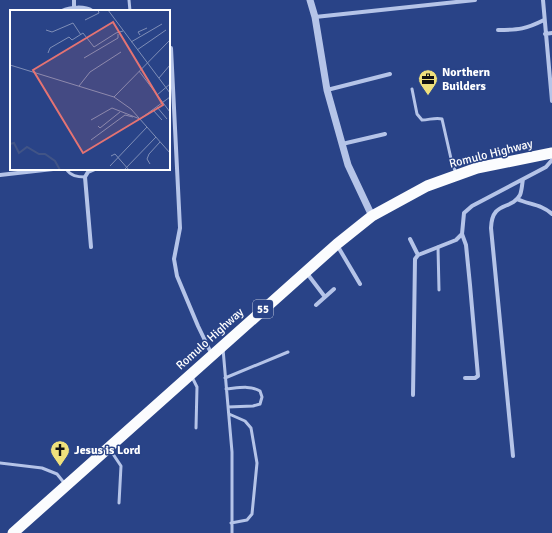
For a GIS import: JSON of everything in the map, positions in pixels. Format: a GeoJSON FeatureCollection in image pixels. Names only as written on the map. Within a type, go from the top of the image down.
{"type":"FeatureCollection","features":[{"type":"Feature","properties":{"kind":"highway","name":"Romulo Highway"},"geometry":{"type":"LineString","coordinates":[[13,533],[337,244],[372,216],[427,186],[457,174],[477,168],[552,153]]}},
{"type":"Feature","properties":{"kind":"street"},"geometry":{"type":"LineString","coordinates":[[74,0],[74,9]]}},
{"type":"Feature","properties":{"kind":"street"},"geometry":{"type":"LineString","coordinates":[[310,0],[315,17],[328,90],[348,165],[372,216]]}},
{"type":"Feature","properties":{"kind":"street"},"geometry":{"type":"LineString","coordinates":[[315,17],[475,0]]}},
{"type":"Feature","properties":{"kind":"street"},"geometry":{"type":"LineString","coordinates":[[543,0],[545,34],[550,62],[552,101]]}},
{"type":"Feature","properties":{"kind":"street"},"geometry":{"type":"LineString","coordinates":[[68,10],[86,8],[90,10]]}},
{"type":"Feature","properties":{"kind":"street"},"geometry":{"type":"LineString","coordinates":[[498,30],[517,30],[527,28],[544,20]]}},
{"type":"Feature","properties":{"kind":"street"},"geometry":{"type":"LineString","coordinates":[[545,34],[552,33]]}},
{"type":"Feature","properties":{"kind":"street"},"geometry":{"type":"LineString","coordinates":[[171,48],[180,228],[174,260],[178,276],[198,326],[212,355]]}},
{"type":"Feature","properties":{"kind":"street"},"geometry":{"type":"LineString","coordinates":[[328,90],[390,74]]}},
{"type":"Feature","properties":{"kind":"street"},"geometry":{"type":"LineString","coordinates":[[342,144],[385,134]]}},
{"type":"Feature","properties":{"kind":"street"},"geometry":{"type":"LineString","coordinates":[[465,378],[475,378],[478,376],[467,253],[462,234],[464,213],[472,206],[546,167],[552,160]]}},
{"type":"Feature","properties":{"kind":"street"},"geometry":{"type":"LineString","coordinates":[[0,175],[43,170]]}},
{"type":"Feature","properties":{"kind":"street"},"geometry":{"type":"LineString","coordinates":[[91,247],[85,177],[88,172],[93,170]]}},
{"type":"Feature","properties":{"kind":"street"},"geometry":{"type":"LineString","coordinates":[[513,456],[491,218],[496,211],[517,199],[521,193],[523,179]]}},
{"type":"Feature","properties":{"kind":"street"},"geometry":{"type":"LineString","coordinates":[[517,199],[532,205],[542,206],[552,214]]}},
{"type":"Feature","properties":{"kind":"street"},"geometry":{"type":"LineString","coordinates":[[413,395],[415,259],[418,255],[456,240],[462,234]]}},
{"type":"Feature","properties":{"kind":"street"},"geometry":{"type":"LineString","coordinates":[[410,239],[418,255]]}},
{"type":"Feature","properties":{"kind":"street"},"geometry":{"type":"LineString","coordinates":[[337,244],[360,284]]}},
{"type":"Feature","properties":{"kind":"street"},"geometry":{"type":"LineString","coordinates":[[306,272],[325,297]]}},
{"type":"Feature","properties":{"kind":"street"},"geometry":{"type":"LineString","coordinates":[[316,305],[334,289]]}},
{"type":"Feature","properties":{"kind":"lane"},"geometry":{"type":"LineString","coordinates":[[129,0],[130,10]]}},
{"type":"Feature","properties":{"kind":"lane"},"geometry":{"type":"LineString","coordinates":[[412,88],[417,114],[422,120],[437,118],[442,119],[452,163],[457,174]]}},
{"type":"Feature","properties":{"kind":"lane"},"geometry":{"type":"LineString","coordinates":[[67,170],[70,174],[75,176],[85,177]]}},
{"type":"Feature","properties":{"kind":"lane"},"geometry":{"type":"LineString","coordinates":[[438,247],[439,290]]}},
{"type":"Feature","properties":{"kind":"lane"},"geometry":{"type":"LineString","coordinates":[[223,346],[232,452],[232,533]]}},
{"type":"Feature","properties":{"kind":"lane"},"geometry":{"type":"LineString","coordinates":[[225,378],[288,352]]}},
{"type":"Feature","properties":{"kind":"lane"},"geometry":{"type":"LineString","coordinates":[[191,374],[197,387],[196,428]]}},
{"type":"Feature","properties":{"kind":"lane"},"geometry":{"type":"LineString","coordinates":[[226,389],[245,387],[256,388],[260,391],[262,397],[260,404],[253,406],[228,407]]}},
{"type":"Feature","properties":{"kind":"lane"},"geometry":{"type":"LineString","coordinates":[[228,414],[245,421],[251,428],[257,463],[252,514],[247,520],[231,523]]}},
{"type":"Feature","properties":{"kind":"lane"},"geometry":{"type":"LineString","coordinates":[[113,444],[113,454],[121,466],[119,503]]}},
{"type":"Feature","properties":{"kind":"lane"},"geometry":{"type":"LineString","coordinates":[[0,463],[42,468],[57,474],[66,485]]}},
{"type":"Feature","properties":{"kind":"place","name":"Northern Builders"},"geometry":{"type":"Point","coordinates":[428,96]}},
{"type":"Feature","properties":{"kind":"place","name":"Jesus is Lord"},"geometry":{"type":"Point","coordinates":[60,467]}}]}
